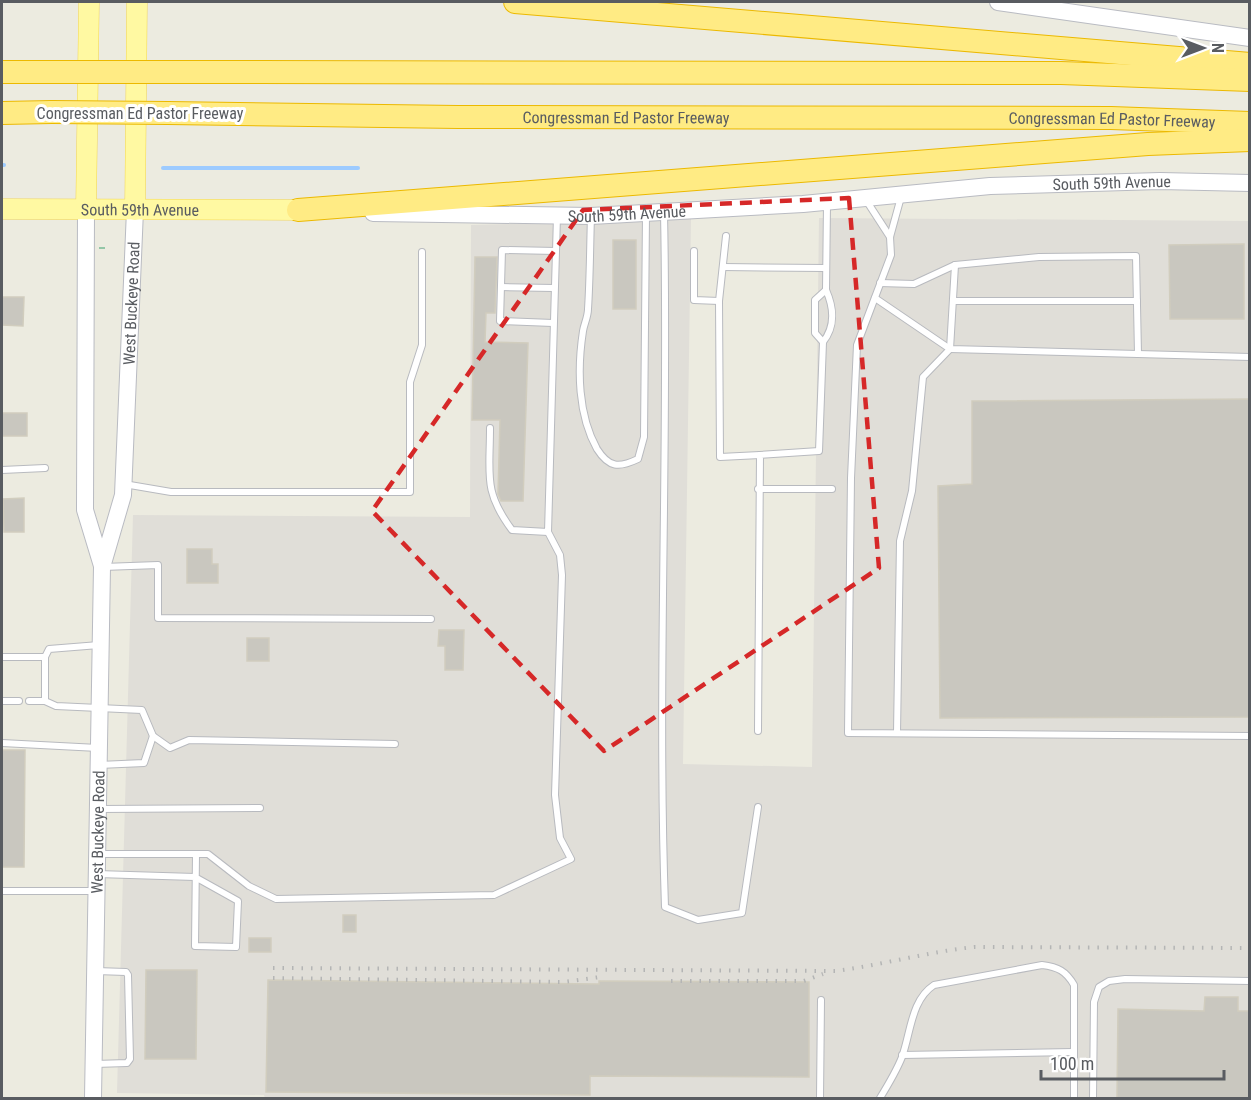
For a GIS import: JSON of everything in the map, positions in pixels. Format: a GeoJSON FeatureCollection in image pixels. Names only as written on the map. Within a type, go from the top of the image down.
{"type":"FeatureCollection","features":[{"type":"Feature","properties":{"kind":"highway"},"geometry":{"type":"LineString","coordinates":[[515,2],[1250,64]]}},
{"type":"Feature","properties":{"kind":"highway"},"geometry":{"type":"LineString","coordinates":[[2,72],[1061,73],[1250,80]]}},
{"type":"Feature","properties":{"kind":"highway","name":"Congressman Ed Pastor Freeway"},"geometry":{"type":"LineString","coordinates":[[2,113],[458,117],[1111,118],[1250,123]]}},
{"type":"Feature","properties":{"kind":"highway"},"geometry":{"type":"LineString","coordinates":[[298,210],[1148,144],[1250,140]]}},
{"type":"Feature","properties":{"kind":"main road","name":"West Buckeye Road"},"geometry":{"type":"LineString","coordinates":[[89,2],[85,510],[102,567]]}},
{"type":"Feature","properties":{"kind":"main road","name":"West Buckeye Road"},"geometry":{"type":"LineString","coordinates":[[93,1098],[102,567],[123,495],[135,210],[137,2]]}},
{"type":"Feature","properties":{"kind":"main road"},"geometry":{"type":"LineString","coordinates":[[998,2],[1250,38]]}},
{"type":"Feature","properties":{"kind":"main road","name":"South 59th Avenue"},"geometry":{"type":"LineString","coordinates":[[2,209],[298,210],[591,216],[827,202],[990,186],[1090,182],[1250,183]]}},
{"type":"Feature","properties":{"kind":"lane"},"geometry":{"type":"LineString","coordinates":[[902,194],[890,237],[891,255],[856,345],[851,478],[848,733],[1250,735]]}},
{"type":"Feature","properties":{"kind":"lane"},"geometry":{"type":"LineString","coordinates":[[865,198],[890,237]]}},
{"type":"Feature","properties":{"kind":"lane"},"geometry":{"type":"LineString","coordinates":[[822,342],[831,332],[832,303],[826,290],[827,202]]}},
{"type":"Feature","properties":{"kind":"lane"},"geometry":{"type":"LineString","coordinates":[[664,213],[667,343],[661,774],[665,907],[698,920],[741,913],[758,807]]}},
{"type":"Feature","properties":{"kind":"lane"},"geometry":{"type":"LineString","coordinates":[[591,216],[588,313],[582,354],[582,406],[587,430],[603,458],[613,466],[623,466],[638,459],[644,437],[646,214]]}},
{"type":"Feature","properties":{"kind":"lane"},"geometry":{"type":"LineString","coordinates":[[97,854],[208,854],[249,886],[276,899],[495,895],[571,859],[560,838],[555,795],[562,575],[560,555],[548,532],[557,216]]}},
{"type":"Feature","properties":{"kind":"lane"},"geometry":{"type":"LineString","coordinates":[[726,236],[719,301],[720,457],[819,451],[822,342],[815,333],[815,300],[826,290]]}},
{"type":"Feature","properties":{"kind":"lane"},"geometry":{"type":"LineString","coordinates":[[553,323],[500,321],[502,250],[556,251]]}},
{"type":"Feature","properties":{"kind":"lane"},"geometry":{"type":"LineString","coordinates":[[694,251],[693,300],[719,301]]}},
{"type":"Feature","properties":{"kind":"lane"},"geometry":{"type":"LineString","coordinates":[[123,484],[171,492],[410,492],[410,382],[422,345],[422,252]]}},
{"type":"Feature","properties":{"kind":"lane"},"geometry":{"type":"LineString","coordinates":[[880,283],[914,284],[955,265],[1039,257],[1136,256],[1138,354]]}},
{"type":"Feature","properties":{"kind":"lane"},"geometry":{"type":"LineString","coordinates":[[897,733],[900,541],[912,491],[923,378],[950,349],[955,265]]}},
{"type":"Feature","properties":{"kind":"lane"},"geometry":{"type":"LineString","coordinates":[[723,267],[826,268]]}},
{"type":"Feature","properties":{"kind":"lane"},"geometry":{"type":"LineString","coordinates":[[501,287],[554,288]]}},
{"type":"Feature","properties":{"kind":"lane"},"geometry":{"type":"LineString","coordinates":[[874,298],[950,349],[1250,357]]}},
{"type":"Feature","properties":{"kind":"lane"},"geometry":{"type":"LineString","coordinates":[[953,301],[1137,301]]}},
{"type":"Feature","properties":{"kind":"lane"},"geometry":{"type":"LineString","coordinates":[[490,428],[489,490],[496,510],[512,530],[548,532]]}},
{"type":"Feature","properties":{"kind":"lane"},"geometry":{"type":"LineString","coordinates":[[758,731],[760,455]]}},
{"type":"Feature","properties":{"kind":"lane"},"geometry":{"type":"LineString","coordinates":[[2,470],[45,468]]}},
{"type":"Feature","properties":{"kind":"lane"},"geometry":{"type":"LineString","coordinates":[[758,489],[832,489]]}},
{"type":"Feature","properties":{"kind":"lane"},"geometry":{"type":"LineString","coordinates":[[102,567],[158,565],[158,618],[431,619]]}},
{"type":"Feature","properties":{"kind":"lane"},"geometry":{"type":"LineString","coordinates":[[45,701],[45,657],[53,647],[101,645]]}},
{"type":"Feature","properties":{"kind":"lane"},"geometry":{"type":"LineString","coordinates":[[2,657],[45,657]]}},
{"type":"Feature","properties":{"kind":"lane"},"geometry":{"type":"LineString","coordinates":[[2,701],[19,701]]}},
{"type":"Feature","properties":{"kind":"lane"},"geometry":{"type":"LineString","coordinates":[[29,701],[45,701],[56,706],[142,710],[153,736],[170,748],[189,740],[395,744]]}},
{"type":"Feature","properties":{"kind":"lane"},"geometry":{"type":"LineString","coordinates":[[2,742],[144,763],[153,736]]}},
{"type":"Feature","properties":{"kind":"lane"},"geometry":{"type":"LineString","coordinates":[[98,809],[260,808]]}},
{"type":"Feature","properties":{"kind":"lane"},"geometry":{"type":"LineString","coordinates":[[97,874],[195,877],[238,901],[236,947],[195,946],[195,877],[196,855]]}},
{"type":"Feature","properties":{"kind":"lane"},"geometry":{"type":"LineString","coordinates":[[2,891],[96,891]]}},
{"type":"Feature","properties":{"kind":"lane"},"geometry":{"type":"LineString","coordinates":[[880,1098],[902,1056],[915,1009],[924,992],[934,985],[1042,965],[1055,966],[1068,974],[1074,985],[1074,1098]]}},
{"type":"Feature","properties":{"kind":"lane"},"geometry":{"type":"LineString","coordinates":[[93,1064],[127,1063],[130,1059],[128,975],[126,972],[95,971]]}},
{"type":"Feature","properties":{"kind":"lane"},"geometry":{"type":"LineString","coordinates":[[1092,1098],[1094,1002],[1099,987],[1109,981],[1125,979],[1250,981]]}},
{"type":"Feature","properties":{"kind":"lane"},"geometry":{"type":"LineString","coordinates":[[820,1098],[821,1000]]}},
{"type":"Feature","properties":{"kind":"lane"},"geometry":{"type":"LineString","coordinates":[[902,1056],[1074,1052]]}},
{"type":"Feature","properties":{"kind":"highlighted area"},"geometry":{"type":"Polygon","coordinates":[[[849,198],[879,568],[604,751],[372,511],[583,210],[849,198]]]}},
{"type":"Feature","properties":{"kind":"shaded area"},"geometry":{"type":"Polygon","coordinates":[[[819,218],[1249,221],[1249,1098],[265,1098],[264,1095],[117,1093],[133,515],[470,517],[471,225],[691,219],[683,764],[812,767],[819,218]]]}},
{"type":"Feature","properties":{"kind":"building"},"geometry":{"type":"Polygon","coordinates":[[[613,240],[636,240],[636,309],[613,309],[613,240]]]}},
{"type":"Feature","properties":{"kind":"building"},"geometry":{"type":"Polygon","coordinates":[[[1244,244],[1244,319],[1170,319],[1169,245],[1244,244]]]}},
{"type":"Feature","properties":{"kind":"building"},"geometry":{"type":"Polygon","coordinates":[[[475,257],[497,257],[495,313],[486,313],[485,342],[528,343],[523,501],[501,501],[498,494],[500,420],[472,420],[475,257]]]}},
{"type":"Feature","properties":{"kind":"building"},"geometry":{"type":"Polygon","coordinates":[[[2,297],[24,297],[23,326],[2,325],[2,297]]]}},
{"type":"Feature","properties":{"kind":"building"},"geometry":{"type":"Polygon","coordinates":[[[1250,399],[1250,717],[940,718],[938,486],[972,484],[972,401],[1250,399]]]}},
{"type":"Feature","properties":{"kind":"building"},"geometry":{"type":"Polygon","coordinates":[[[2,413],[27,413],[27,436],[2,436],[2,413]]]}},
{"type":"Feature","properties":{"kind":"building"},"geometry":{"type":"Polygon","coordinates":[[[24,498],[24,532],[4,532],[3,499],[24,498]]]}},
{"type":"Feature","properties":{"kind":"building"},"geometry":{"type":"Polygon","coordinates":[[[187,549],[212,549],[212,564],[218,564],[218,583],[187,583],[187,549]]]}},
{"type":"Feature","properties":{"kind":"building"},"geometry":{"type":"Polygon","coordinates":[[[439,630],[464,630],[463,670],[445,670],[445,646],[438,646],[439,630]]]}},
{"type":"Feature","properties":{"kind":"building"},"geometry":{"type":"Polygon","coordinates":[[[247,638],[269,638],[269,661],[247,661],[247,638]]]}},
{"type":"Feature","properties":{"kind":"building"},"geometry":{"type":"Polygon","coordinates":[[[2,750],[25,750],[24,867],[2,867],[2,750]]]}},
{"type":"Feature","properties":{"kind":"building"},"geometry":{"type":"Polygon","coordinates":[[[343,915],[356,915],[356,932],[343,932],[343,915]]]}},
{"type":"Feature","properties":{"kind":"building"},"geometry":{"type":"Polygon","coordinates":[[[249,938],[271,938],[271,952],[249,952],[249,938]]]}},
{"type":"Feature","properties":{"kind":"building"},"geometry":{"type":"Polygon","coordinates":[[[146,970],[197,970],[196,1059],[145,1059],[146,970]]]}},
{"type":"Feature","properties":{"kind":"building"},"geometry":{"type":"Polygon","coordinates":[[[268,980],[599,984],[599,981],[809,982],[809,1077],[590,1076],[590,1095],[266,1092],[268,980]]]}},
{"type":"Feature","properties":{"kind":"building"},"geometry":{"type":"Polygon","coordinates":[[[1205,997],[1238,997],[1238,1011],[1250,1011],[1250,1098],[1117,1098],[1118,1009],[1204,1011],[1205,997]]]}},
{"type":"Feature","properties":{"kind":"waterway"},"geometry":{"type":"LineString","coordinates":[[163,168],[358,168]]}},
{"type":"Feature","properties":{"kind":"railway"},"geometry":{"type":"LineString","coordinates":[[273,968],[835,971],[974,947],[1250,948]]}},
{"type":"Feature","properties":{"kind":"railway"},"geometry":{"type":"LineString","coordinates":[[671,981],[804,981],[823,974]]}},
{"type":"Feature","properties":{"kind":"railway"},"geometry":{"type":"LineString","coordinates":[[273,978],[564,982],[600,977]]}}]}
